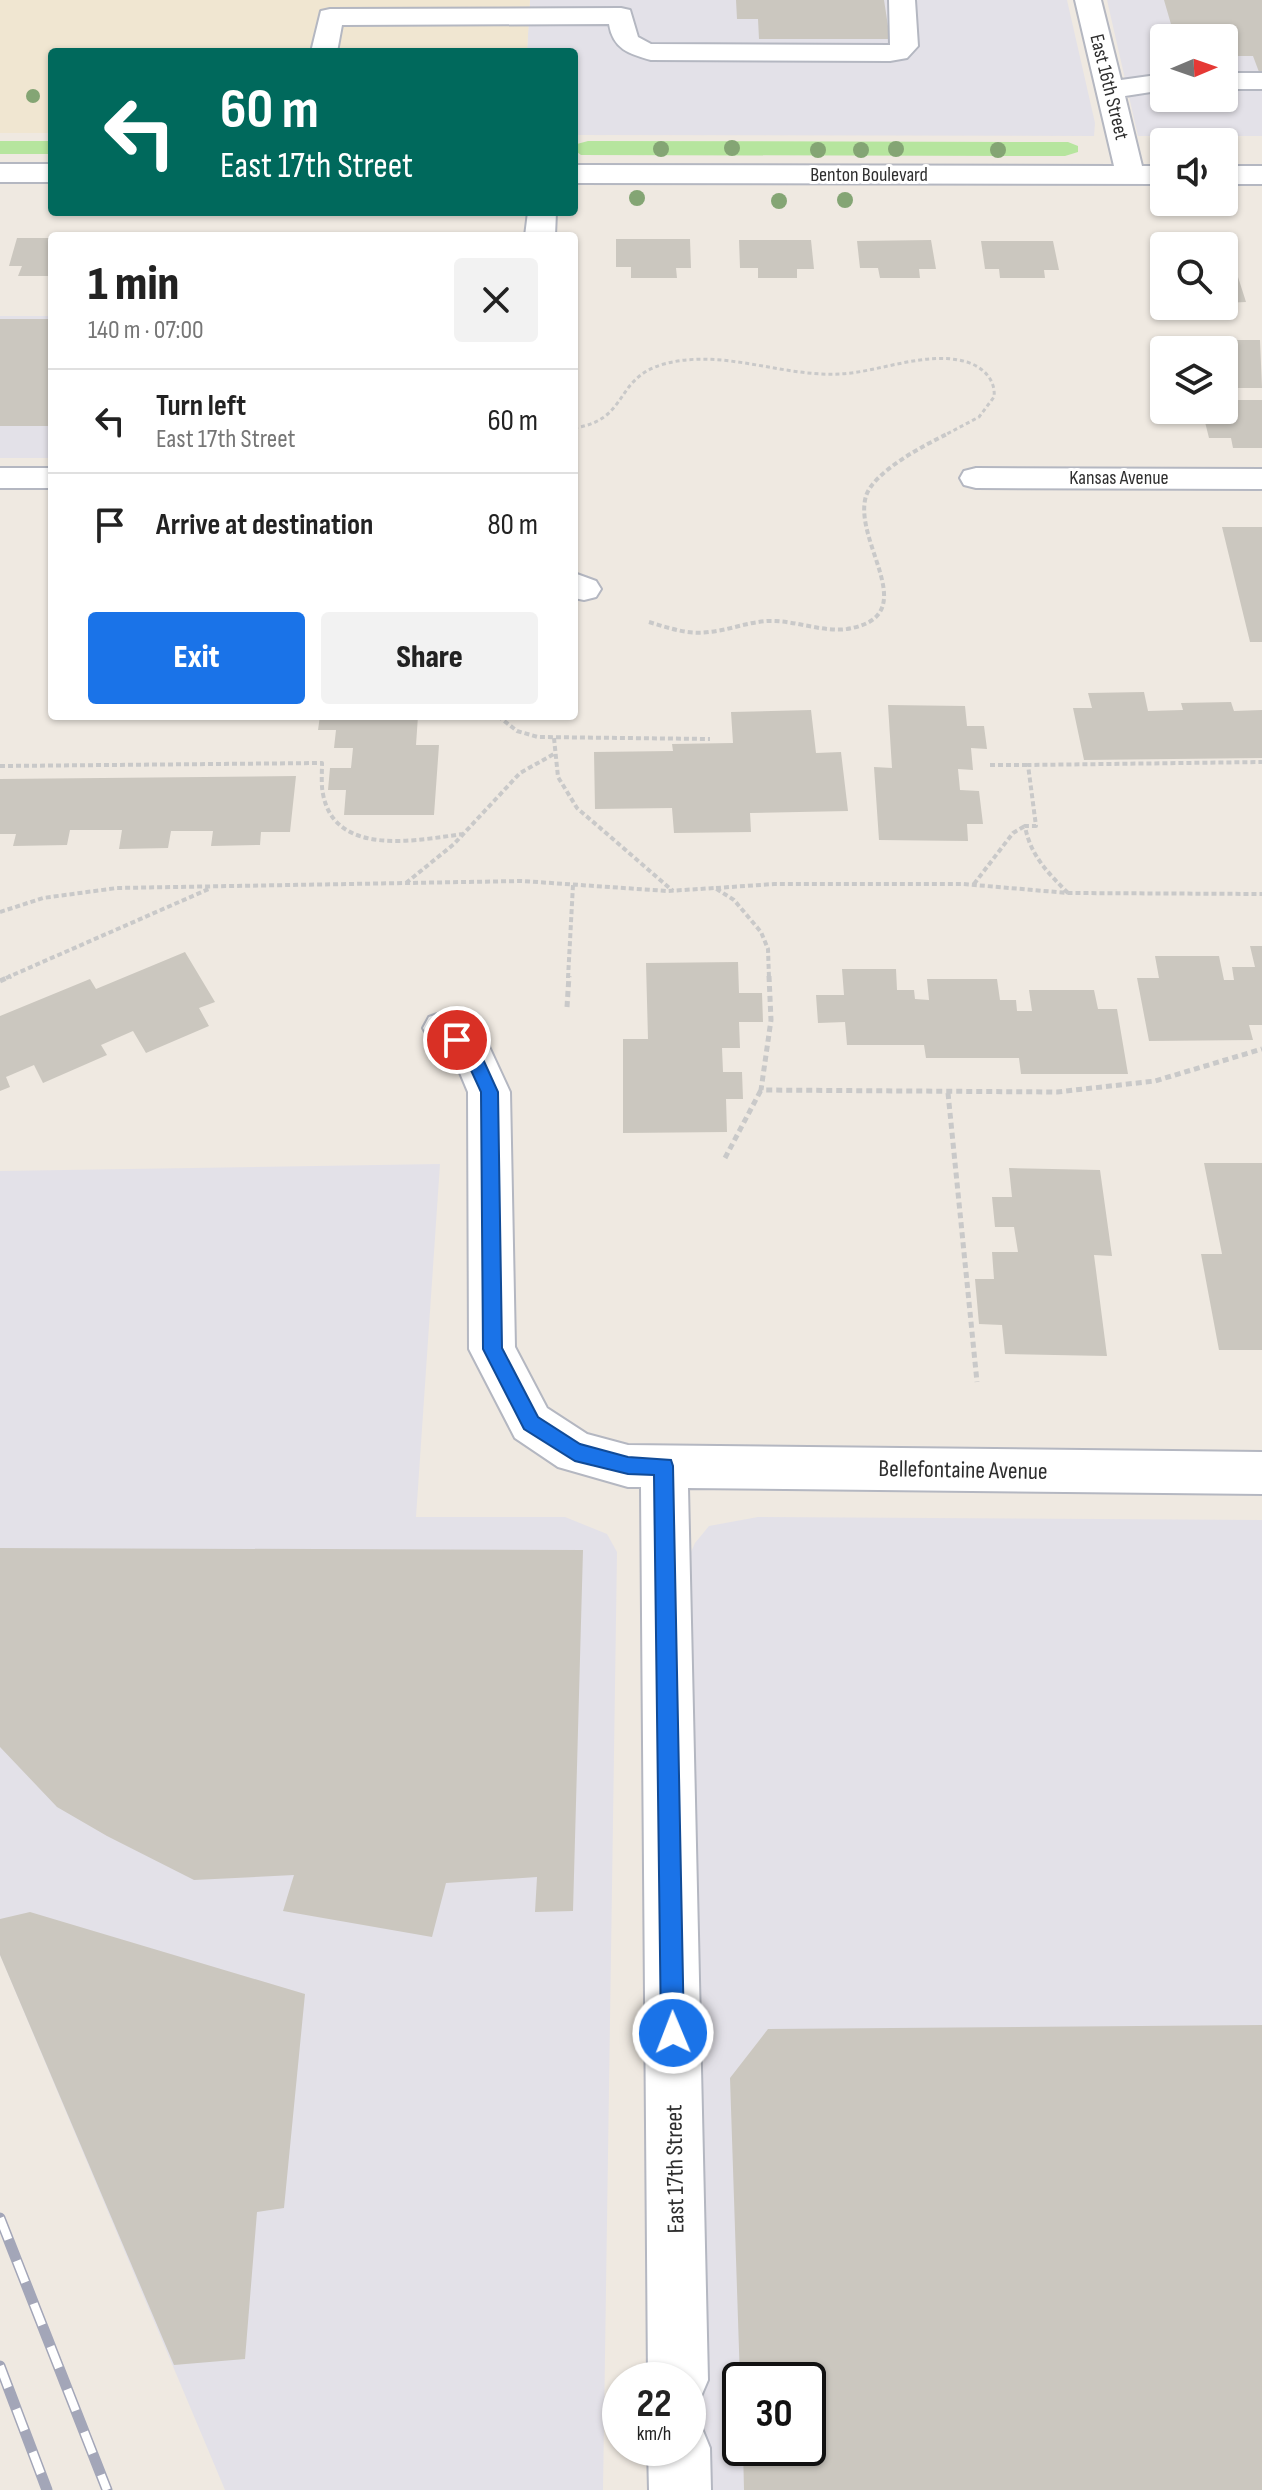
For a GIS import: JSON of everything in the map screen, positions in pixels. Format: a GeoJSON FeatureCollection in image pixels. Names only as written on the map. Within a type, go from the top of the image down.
{"type":"FeatureCollection","features":[{"type":"Feature","properties":{"kind":"street"},"geometry":{"type":"LineString","coordinates":[[325,48],[330,17],[621,16],[623,38],[629,45],[651,52],[890,53],[898,52],[905,46],[902,0]]}},
{"type":"Feature","properties":{"kind":"street","name":"East 16th Street"},"geometry":{"type":"LineString","coordinates":[[1088,0],[1130,175]]}},
{"type":"Feature","properties":{"kind":"street"},"geometry":{"type":"LineString","coordinates":[[1238,81],[1262,81]]}},
{"type":"Feature","properties":{"kind":"street"},"geometry":{"type":"LineString","coordinates":[[1109,90],[1150,84]]}},
{"type":"Feature","properties":{"kind":"street"},"geometry":{"type":"LineString","coordinates":[[0,173],[48,173]]}},
{"type":"Feature","properties":{"kind":"street","name":"Benton Boulevard"},"geometry":{"type":"LineString","coordinates":[[578,174],[1150,175]]}},
{"type":"Feature","properties":{"kind":"street"},"geometry":{"type":"LineString","coordinates":[[1238,175],[1262,175]]}},
{"type":"Feature","properties":{"kind":"street"},"geometry":{"type":"LineString","coordinates":[[0,478],[48,478]]}},
{"type":"Feature","properties":{"kind":"street","name":"Kansas Avenue"},"geometry":{"type":"LineString","coordinates":[[976,478],[1262,479]]}},
{"type":"Feature","properties":{"kind":"street"},"geometry":{"type":"LineString","coordinates":[[443,1028],[471,1051],[489,1092],[492,1349],[531,1423],[575,1452],[628,1466],[664,1466]]}},
{"type":"Feature","properties":{"kind":"street","name":"Bellefontaine Avenue"},"geometry":{"type":"LineString","coordinates":[[664,1466],[1262,1473]]}},
{"type":"Feature","properties":{"kind":"street","name":"East 17th Street"},"geometry":{"type":"LineString","coordinates":[[664,1466],[678,2362]]}},
{"type":"Feature","properties":{"kind":"street"},"geometry":{"type":"LineString","coordinates":[[679,2466],[680,2490]]}},
{"type":"Feature","properties":{"kind":"path"},"geometry":{"type":"LineString","coordinates":[[578,427],[594,425],[610,417],[629,385],[640,375],[655,367],[697,358],[723,359],[798,373],[844,374],[951,358],[976,364],[992,379],[996,389],[989,408],[964,427],[928,442],[871,488],[865,499],[866,535],[886,603],[884,613],[873,623],[843,629],[788,622],[746,622],[696,634],[649,622]]}},
{"type":"Feature","properties":{"kind":"path"},"geometry":{"type":"LineString","coordinates":[[504,720],[528,736],[710,739]]}},
{"type":"Feature","properties":{"kind":"path"},"geometry":{"type":"LineString","coordinates":[[554,738],[558,777],[577,808],[673,891]]}},
{"type":"Feature","properties":{"kind":"path"},"geometry":{"type":"LineString","coordinates":[[406,883],[463,834],[517,773],[554,754]]}},
{"type":"Feature","properties":{"kind":"path"},"geometry":{"type":"LineString","coordinates":[[990,765],[1262,762]]}},
{"type":"Feature","properties":{"kind":"path"},"geometry":{"type":"LineString","coordinates":[[0,766],[322,763],[320,786],[328,815],[338,828],[352,835],[391,841],[463,834]]}},
{"type":"Feature","properties":{"kind":"path"},"geometry":{"type":"LineString","coordinates":[[974,885],[1013,833],[1025,826],[1036,826],[1028,765]]}},
{"type":"Feature","properties":{"kind":"path"},"geometry":{"type":"LineString","coordinates":[[1025,826],[1030,849],[1037,861],[1068,893]]}},
{"type":"Feature","properties":{"kind":"path"},"geometry":{"type":"LineString","coordinates":[[0,912],[43,898],[117,888],[522,881],[673,891],[774,884],[974,885],[1068,893],[1158,891],[1262,894]]}},
{"type":"Feature","properties":{"kind":"path"},"geometry":{"type":"LineString","coordinates":[[567,1007],[573,884]]}},
{"type":"Feature","properties":{"kind":"path"},"geometry":{"type":"LineString","coordinates":[[0,981],[215,886]]}},
{"type":"Feature","properties":{"kind":"path"},"geometry":{"type":"LineString","coordinates":[[715,888],[734,900],[748,915],[768,949],[771,1020],[761,1090],[725,1158]]}},
{"type":"Feature","properties":{"kind":"path"},"geometry":{"type":"LineString","coordinates":[[761,1090],[1033,1093],[1108,1088],[1167,1078],[1262,1049]]}},
{"type":"Feature","properties":{"kind":"path"},"geometry":{"type":"LineString","coordinates":[[948,1093],[977,1382]]}},
{"type":"Feature","properties":{"kind":"shaded area"},"geometry":{"type":"Polygon","coordinates":[[[0,0],[530,0],[527,48],[48,48],[48,133],[0,133],[0,0]]]}},
{"type":"Feature","properties":{"kind":"shaded area"},"geometry":{"type":"Polygon","coordinates":[[[530,0],[1067,0],[1095,123],[1094,136],[578,135],[578,48],[527,48],[530,0]]]}},
{"type":"Feature","properties":{"kind":"shaded area"},"geometry":{"type":"Polygon","coordinates":[[[1107,0],[1262,0],[1262,136],[1238,136],[1238,128],[1150,128],[1150,136],[1138,136],[1107,0]]]}},
{"type":"Feature","properties":{"kind":"shaded area"},"geometry":{"type":"Polygon","coordinates":[[[0,316],[48,316],[48,458],[0,458],[0,316]]]}},
{"type":"Feature","properties":{"kind":"shaded area"},"geometry":{"type":"Polygon","coordinates":[[[440,1164],[416,1517],[565,1517],[607,1534],[617,1552],[605,2362],[602,2362],[603,2490],[225,2490],[0,1955],[0,1171],[440,1164]]]}},
{"type":"Feature","properties":{"kind":"shaded area"},"geometry":{"type":"Polygon","coordinates":[[[758,1517],[1262,1520],[1262,2490],[692,2490],[692,2466],[706,2466],[706,2362],[690,2362],[681,1589],[686,1563],[695,1543],[709,1526],[758,1517]]]}},
{"type":"Feature","properties":{"kind":"green space"},"geometry":{"type":"Polygon","coordinates":[[[0,141],[48,141],[48,154],[0,154],[0,141]]]}},
{"type":"Feature","properties":{"kind":"green space"},"geometry":{"type":"Polygon","coordinates":[[[588,141],[1068,142],[1078,146],[1078,152],[1065,156],[581,155],[578,144],[588,141]]]}},
{"type":"Feature","properties":{"kind":"building"},"geometry":{"type":"Polygon","coordinates":[[[736,0],[884,0],[890,39],[759,39],[758,19],[737,19],[736,0]]]}},
{"type":"Feature","properties":{"kind":"building"},"geometry":{"type":"Polygon","coordinates":[[[1164,0],[1262,0],[1262,72],[1259,72],[1253,56],[1238,56],[1238,24],[1171,24],[1164,0]]]}},
{"type":"Feature","properties":{"kind":"building"},"geometry":{"type":"Polygon","coordinates":[[[17,238],[48,238],[48,276],[18,276],[22,266],[9,266],[17,238]]]}},
{"type":"Feature","properties":{"kind":"building"},"geometry":{"type":"Polygon","coordinates":[[[616,239],[690,239],[691,268],[676,268],[677,278],[631,278],[631,267],[616,267],[616,239]]]}},
{"type":"Feature","properties":{"kind":"building"},"geometry":{"type":"Polygon","coordinates":[[[739,240],[811,240],[814,269],[797,269],[797,278],[758,278],[758,268],[740,268],[739,240]]]}},
{"type":"Feature","properties":{"kind":"building"},"geometry":{"type":"Polygon","coordinates":[[[931,240],[936,269],[919,269],[920,278],[880,278],[878,268],[860,268],[857,241],[931,240]]]}},
{"type":"Feature","properties":{"kind":"building"},"geometry":{"type":"Polygon","coordinates":[[[981,241],[1053,241],[1059,270],[1044,270],[1045,278],[1000,278],[999,269],[985,269],[981,241]]]}},
{"type":"Feature","properties":{"kind":"building"},"geometry":{"type":"Polygon","coordinates":[[[1238,277],[1246,302],[1238,302],[1238,277]]]}},
{"type":"Feature","properties":{"kind":"building"},"geometry":{"type":"Polygon","coordinates":[[[0,319],[48,319],[48,426],[0,426],[0,319]]]}},
{"type":"Feature","properties":{"kind":"building"},"geometry":{"type":"Polygon","coordinates":[[[1238,340],[1260,340],[1262,388],[1238,388],[1238,340]]]}},
{"type":"Feature","properties":{"kind":"building"},"geometry":{"type":"Polygon","coordinates":[[[1238,400],[1262,400],[1262,448],[1233,448],[1231,438],[1209,438],[1206,424],[1238,424],[1238,400]]]}},
{"type":"Feature","properties":{"kind":"building"},"geometry":{"type":"Polygon","coordinates":[[[1222,527],[1262,527],[1262,642],[1250,642],[1222,527]]]}},
{"type":"Feature","properties":{"kind":"building"},"geometry":{"type":"Polygon","coordinates":[[[1144,692],[1148,711],[1183,710],[1181,703],[1231,702],[1234,711],[1262,710],[1262,758],[1084,760],[1073,708],[1092,708],[1088,693],[1144,692]]]}},
{"type":"Feature","properties":{"kind":"building"},"geometry":{"type":"Polygon","coordinates":[[[888,705],[965,706],[967,726],[984,726],[987,749],[971,748],[973,770],[958,769],[960,790],[979,791],[983,824],[967,824],[968,841],[879,840],[874,767],[892,768],[888,705]]]}},
{"type":"Feature","properties":{"kind":"building"},"geometry":{"type":"Polygon","coordinates":[[[811,710],[816,753],[841,752],[848,811],[750,813],[751,832],[674,833],[672,808],[595,809],[594,752],[673,751],[672,744],[733,743],[731,712],[811,710]]]}},
{"type":"Feature","properties":{"kind":"building"},"geometry":{"type":"Polygon","coordinates":[[[319,720],[418,720],[416,745],[439,745],[434,815],[344,815],[346,790],[328,790],[330,768],[351,768],[353,748],[334,748],[336,730],[318,730],[319,720]]]}},
{"type":"Feature","properties":{"kind":"building"},"geometry":{"type":"Polygon","coordinates":[[[296,776],[290,832],[261,832],[260,845],[211,846],[213,831],[171,831],[168,848],[119,849],[122,830],[70,830],[67,845],[13,846],[16,834],[0,834],[0,779],[296,776]]]}},
{"type":"Feature","properties":{"kind":"building"},"geometry":{"type":"Polygon","coordinates":[[[1250,946],[1262,946],[1262,1025],[1249,1025],[1253,1040],[1149,1041],[1137,978],[1159,978],[1155,956],[1219,956],[1224,980],[1234,980],[1232,967],[1255,967],[1250,946]]]}},
{"type":"Feature","properties":{"kind":"building"},"geometry":{"type":"Polygon","coordinates":[[[185,952],[215,1002],[199,1008],[209,1026],[146,1053],[133,1031],[101,1045],[107,1055],[43,1083],[34,1065],[6,1077],[10,1087],[0,1091],[0,1016],[90,979],[96,989],[185,952]]]}},
{"type":"Feature","properties":{"kind":"building"},"geometry":{"type":"Polygon","coordinates":[[[738,962],[739,993],[762,993],[763,1022],[739,1022],[740,1048],[722,1048],[723,1072],[742,1072],[743,1099],[726,1099],[727,1132],[623,1133],[623,1039],[648,1039],[646,963],[738,962]]]}},
{"type":"Feature","properties":{"kind":"building"},"geometry":{"type":"Polygon","coordinates":[[[842,969],[896,969],[897,990],[914,990],[915,999],[929,1000],[927,979],[997,979],[1000,1000],[1016,1000],[1017,1011],[1032,1011],[1029,990],[1094,990],[1098,1009],[1117,1009],[1128,1074],[1021,1074],[1019,1058],[926,1058],[924,1045],[847,1045],[845,1022],[818,1023],[816,995],[844,995],[842,969]]]}},
{"type":"Feature","properties":{"kind":"building"},"geometry":{"type":"Polygon","coordinates":[[[1204,1163],[1262,1163],[1262,1350],[1219,1350],[1201,1254],[1222,1254],[1204,1163]]]}},
{"type":"Feature","properties":{"kind":"building"},"geometry":{"type":"Polygon","coordinates":[[[1009,1168],[1100,1170],[1112,1256],[1094,1255],[1107,1356],[1005,1354],[1002,1325],[979,1324],[975,1279],[994,1279],[992,1252],[1018,1252],[1014,1227],[995,1227],[992,1197],[1012,1197],[1009,1168]]]}},
{"type":"Feature","properties":{"kind":"building"},"geometry":{"type":"Polygon","coordinates":[[[0,1548],[583,1550],[573,1911],[535,1912],[537,1877],[446,1883],[432,1937],[283,1911],[294,1875],[194,1880],[57,1807],[0,1747],[0,1548]]]}},
{"type":"Feature","properties":{"kind":"building"},"geometry":{"type":"Polygon","coordinates":[[[30,1912],[305,1994],[284,2208],[257,2212],[245,2359],[174,2365],[0,1955],[0,1919],[30,1912]]]}},
{"type":"Feature","properties":{"kind":"building"},"geometry":{"type":"Polygon","coordinates":[[[1262,2025],[1262,2490],[744,2490],[743,2466],[826,2466],[826,2362],[739,2362],[730,2078],[768,2029],[1262,2025]]]}},
{"type":"Feature","properties":{"kind":"railway"},"geometry":{"type":"LineString","coordinates":[[0,2218],[107,2490]]}},
{"type":"Feature","properties":{"kind":"railway"},"geometry":{"type":"LineString","coordinates":[[0,2366],[47,2490]]}},
{"type":"Feature","properties":{"kind":"route"},"geometry":{"type":"LineString","coordinates":[[457,1040],[471,1051],[489,1092],[492,1349],[531,1423],[575,1452],[628,1466],[664,1466],[673,2033]]}}]}
